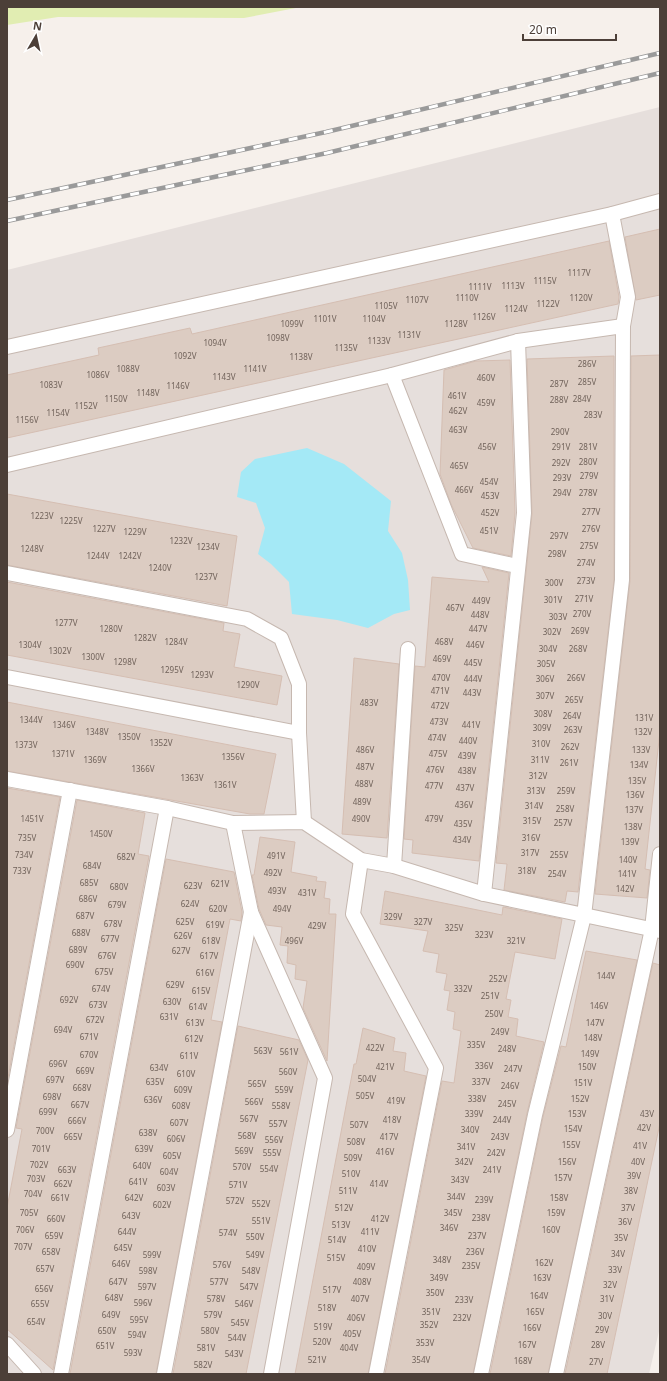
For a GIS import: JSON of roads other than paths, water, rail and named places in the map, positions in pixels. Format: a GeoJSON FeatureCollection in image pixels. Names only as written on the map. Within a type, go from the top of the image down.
{"type":"FeatureCollection","features":[{"type":"Feature","properties":{"kind":"lane"},"geometry":{"type":"LineString","coordinates":[[7,347],[612,214],[660,202]]}},
{"type":"Feature","properties":{"kind":"lane"},"geometry":{"type":"LineString","coordinates":[[481,1374],[535,1115],[584,916],[622,580],[623,326],[628,297],[612,214]]}},
{"type":"Feature","properties":{"kind":"lane"},"geometry":{"type":"LineString","coordinates":[[7,465],[392,375],[518,341],[623,326]]}},
{"type":"Feature","properties":{"kind":"lane"},"geometry":{"type":"LineString","coordinates":[[484,894],[517,566],[524,513],[518,341]]}},
{"type":"Feature","properties":{"kind":"lane"},"geometry":{"type":"LineString","coordinates":[[392,375],[462,554],[517,566]]}},
{"type":"Feature","properties":{"kind":"lane"},"geometry":{"type":"LineString","coordinates":[[7,573],[246,619],[281,638],[299,684],[299,733],[304,822]]}},
{"type":"Feature","properties":{"kind":"lane"},"geometry":{"type":"LineString","coordinates":[[394,866],[408,649]]}},
{"type":"Feature","properties":{"kind":"lane"},"geometry":{"type":"LineString","coordinates":[[7,677],[299,733]]}},
{"type":"Feature","properties":{"kind":"lane"},"geometry":{"type":"LineString","coordinates":[[7,779],[167,808],[233,824],[304,822],[361,860],[394,866],[484,894],[656,930]]}},
{"type":"Feature","properties":{"kind":"lane"},"geometry":{"type":"LineString","coordinates":[[7,1130],[70,790]]}},
{"type":"Feature","properties":{"kind":"lane"},"geometry":{"type":"LineString","coordinates":[[61,1374],[167,808]]}},
{"type":"Feature","properties":{"kind":"lane"},"geometry":{"type":"LineString","coordinates":[[233,824],[251,912],[326,1078],[271,1374]]}},
{"type":"Feature","properties":{"kind":"lane"},"geometry":{"type":"LineString","coordinates":[[556,1374],[656,930],[660,854]]}},
{"type":"Feature","properties":{"kind":"lane"},"geometry":{"type":"LineString","coordinates":[[361,860],[353,914],[436,1068],[376,1374]]}},
{"type":"Feature","properties":{"kind":"lane"},"geometry":{"type":"LineString","coordinates":[[164,1374],[251,912]]}},
{"type":"Feature","properties":{"kind":"lane"},"geometry":{"type":"LineString","coordinates":[[7,1344],[34,1374]]}},
{"type":"Feature","properties":{"kind":"water"},"geometry":{"type":"Polygon","coordinates":[[[307,448],[344,464],[391,501],[388,531],[402,553],[408,580],[410,610],[394,614],[368,628],[337,620],[292,614],[289,582],[271,564],[258,554],[265,528],[256,503],[237,497],[241,472],[255,459],[307,448]]]}},
{"type":"Feature","properties":{"kind":"railway"},"geometry":{"type":"LineString","coordinates":[[7,200],[326,132],[660,53]]}},
{"type":"Feature","properties":{"kind":"railway"},"geometry":{"type":"LineString","coordinates":[[7,221],[327,153],[660,73]]}}]}
